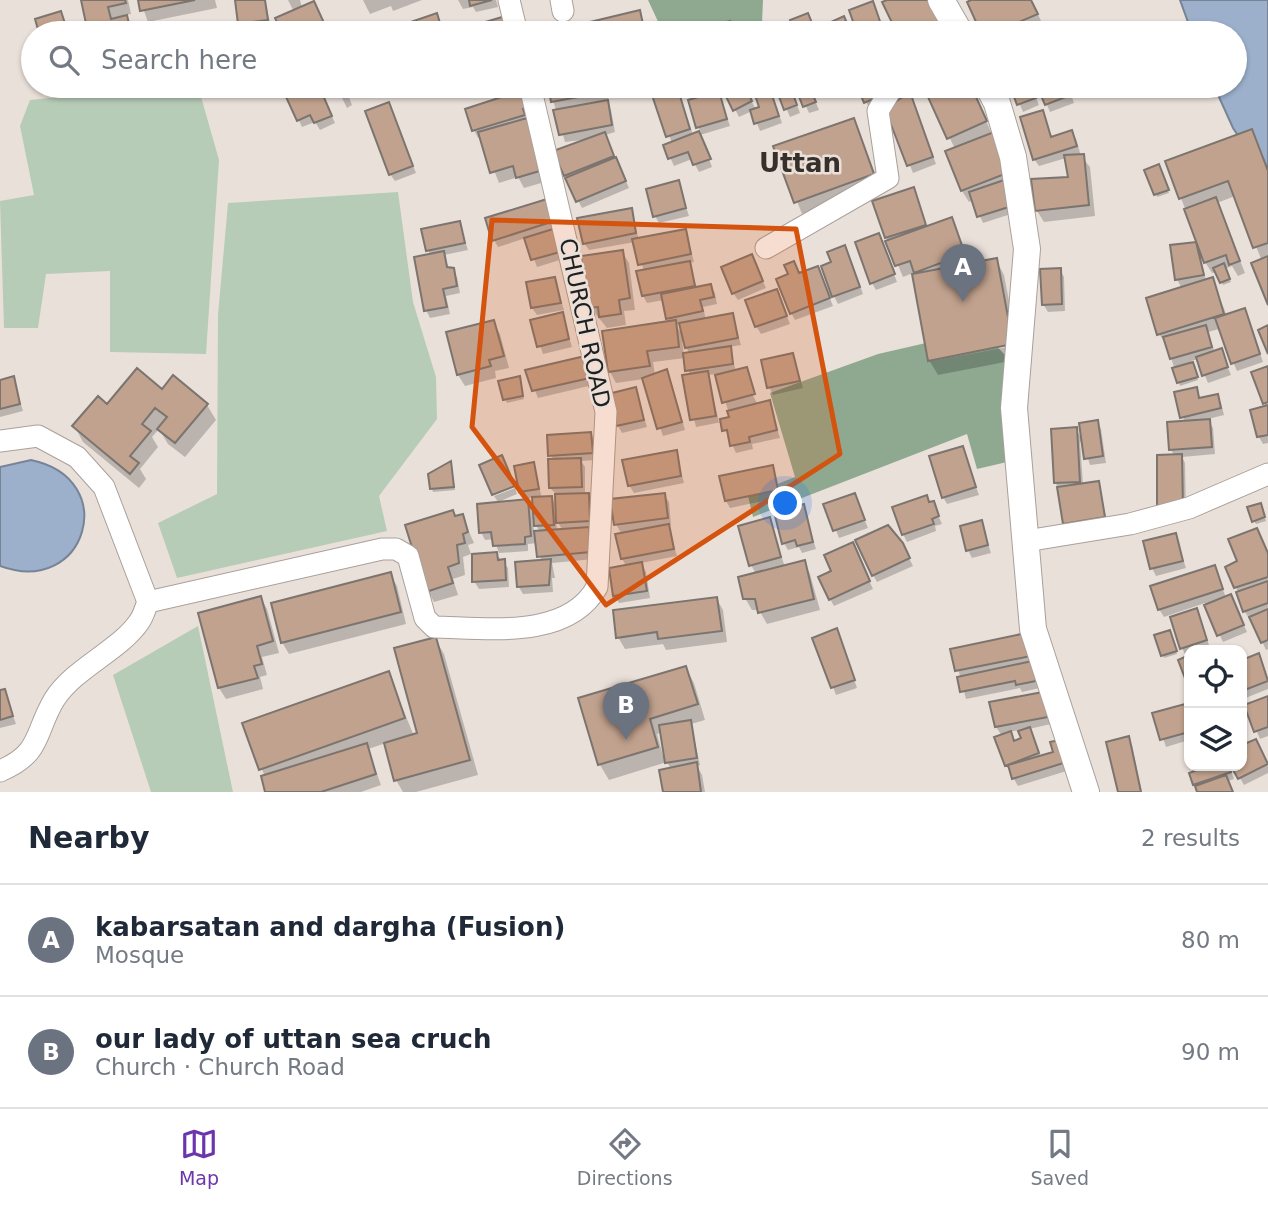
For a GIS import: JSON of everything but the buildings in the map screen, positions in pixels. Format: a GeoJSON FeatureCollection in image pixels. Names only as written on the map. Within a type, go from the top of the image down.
{"type":"FeatureCollection","features":[{"type":"Feature","properties":{"kind":"street"},"geometry":{"type":"LineString","coordinates":[[509,0],[514,21]]}},
{"type":"Feature","properties":{"kind":"street"},"geometry":{"type":"LineString","coordinates":[[941,0],[954,21]]}},
{"type":"Feature","properties":{"kind":"street","name":"CHURCH ROAD"},"geometry":{"type":"LineString","coordinates":[[148,602],[382,549],[396,549],[408,556],[425,618],[434,626],[513,629],[574,614],[589,602],[597,587],[606,412],[533,98]]}},
{"type":"Feature","properties":{"kind":"street"},"geometry":{"type":"LineString","coordinates":[[766,248],[888,178],[878,111],[886,98]]}},
{"type":"Feature","properties":{"kind":"street"},"geometry":{"type":"LineString","coordinates":[[994,98],[1013,157],[1027,249],[1014,408],[1033,629],[1086,792]]}},
{"type":"Feature","properties":{"kind":"street"},"geometry":{"type":"LineString","coordinates":[[0,441],[38,436],[76,457],[104,487],[148,602],[138,623],[77,675],[54,700],[39,736],[23,761],[0,771]]}},
{"type":"Feature","properties":{"kind":"street"},"geometry":{"type":"LineString","coordinates":[[1026,541],[1130,524],[1189,508],[1268,474]]}},
{"type":"Feature","properties":{"kind":"highlighted area"},"geometry":{"type":"Polygon","coordinates":[[[492,220],[796,229],[840,454],[606,605],[472,427],[492,220]]]}},
{"type":"Feature","properties":{"kind":"green space"},"geometry":{"type":"Polygon","coordinates":[[[648,0],[763,0],[762,21],[658,21],[648,0]]]}},
{"type":"Feature","properties":{"kind":"green space"},"geometry":{"type":"Polygon","coordinates":[[[201,98],[219,160],[206,354],[110,352],[110,271],[46,274],[38,328],[4,328],[0,201],[34,195],[20,126],[30,100],[201,98]]]}},
{"type":"Feature","properties":{"kind":"green space"},"geometry":{"type":"Polygon","coordinates":[[[398,192],[413,302],[436,377],[437,419],[379,496],[387,531],[177,578],[158,523],[217,494],[218,315],[228,203],[398,192]]]}},
{"type":"Feature","properties":{"kind":"green space"},"geometry":{"type":"Polygon","coordinates":[[[989,338],[1005,355],[1007,462],[977,469],[967,434],[753,517],[748,496],[795,477],[770,393],[878,354],[939,340],[989,338]]]}},
{"type":"Feature","properties":{"kind":"green space"},"geometry":{"type":"Polygon","coordinates":[[[198,626],[233,792],[151,792],[113,675],[198,626]]]}},
{"type":"Feature","properties":{"kind":"water"},"geometry":{"type":"Polygon","coordinates":[[[1180,0],[1268,0],[1268,180],[1233,128],[1219,98],[1247,98],[1247,21],[1188,21],[1180,0]]]}},
{"type":"Feature","properties":{"kind":"water"},"geometry":{"type":"Polygon","coordinates":[[[31,460],[59,471],[77,489],[84,510],[82,532],[72,552],[54,566],[30,571],[0,566],[0,467],[31,460]]]}},
{"type":"Feature","properties":{"kind":"place","name":"kabarsatan and dargha (Fusion)"},"geometry":{"type":"Point","coordinates":[963,302]}},
{"type":"Feature","properties":{"kind":"place","name":"our lady of uttan sea cruch"},"geometry":{"type":"Point","coordinates":[626,740]}},
{"type":"Feature","properties":{"kind":"district","name":"Uttan"},"geometry":{"type":"Point","coordinates":[800,163]}}]}
